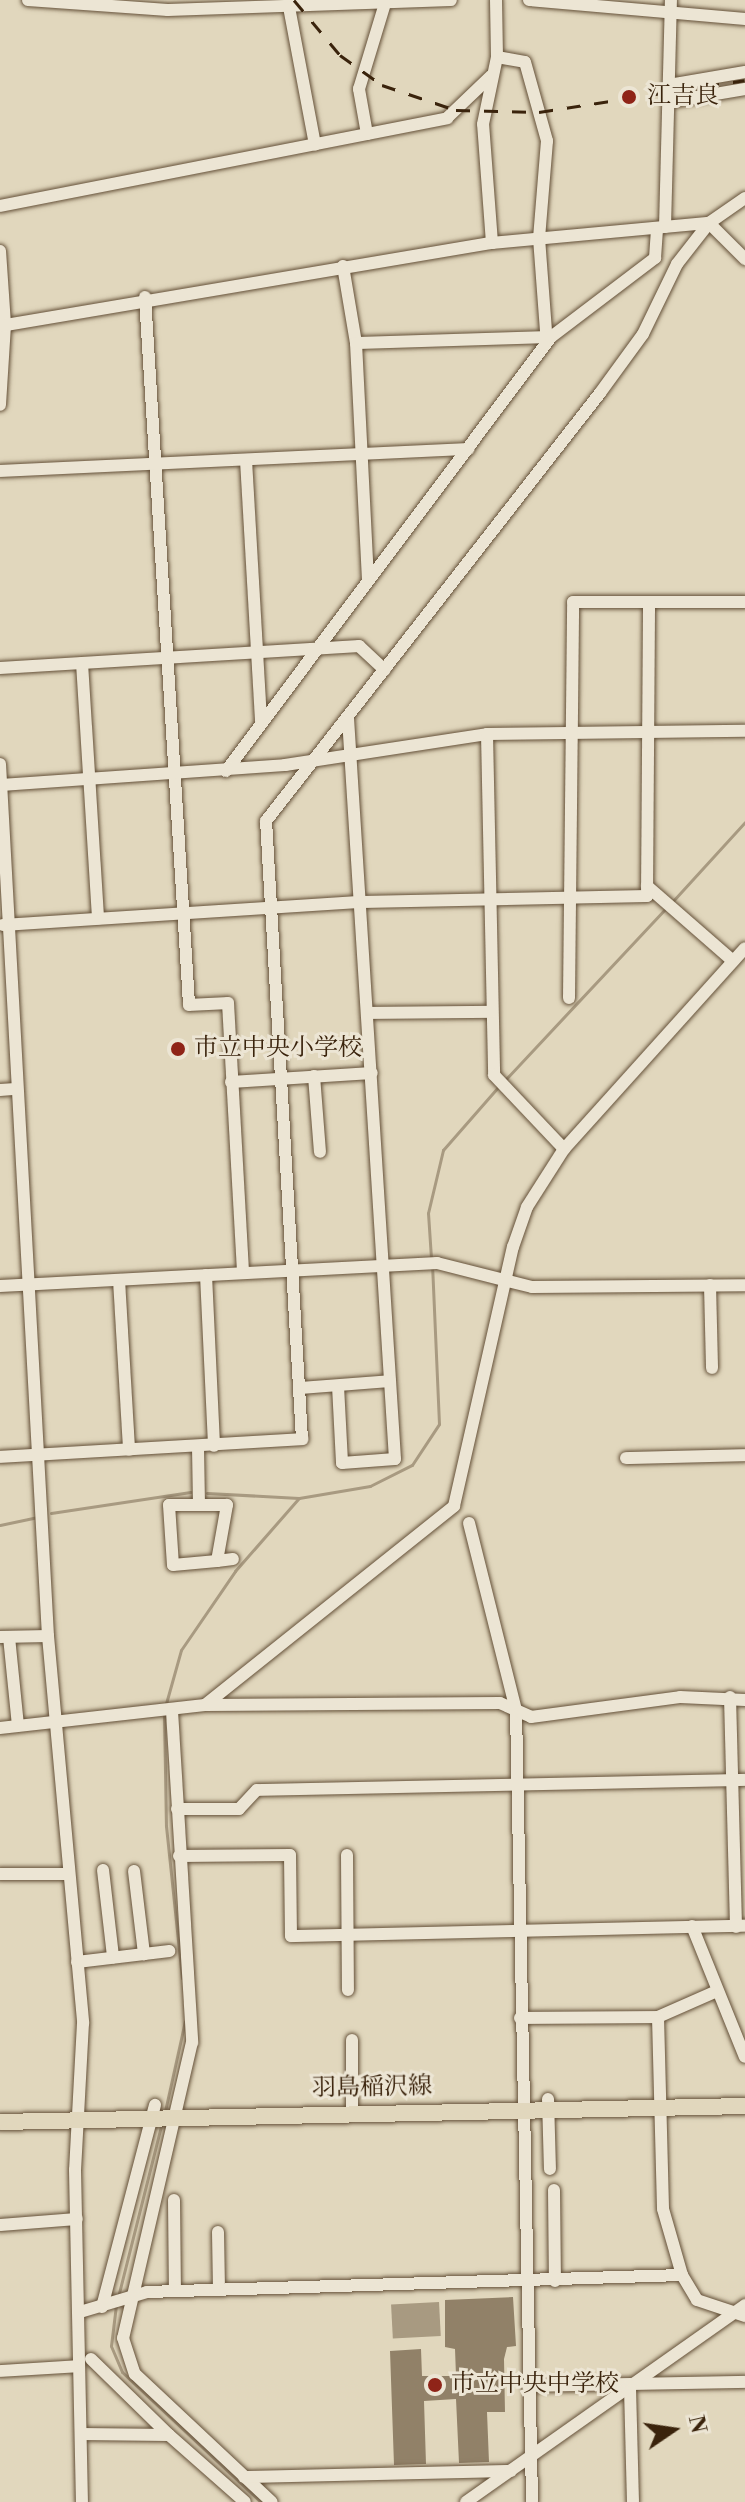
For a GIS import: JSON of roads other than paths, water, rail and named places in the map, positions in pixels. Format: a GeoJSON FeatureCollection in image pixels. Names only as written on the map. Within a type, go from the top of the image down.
{"type":"FeatureCollection","features":[{"type":"Feature","properties":{"kind":"main road","name":"羽島稲沢線"},"geometry":{"type":"LineString","coordinates":[[659,2104],[745,2098]]}},
{"type":"Feature","properties":{"kind":"main road","name":"羽島稲沢線"},"geometry":{"type":"LineString","coordinates":[[0,2112],[549,2104],[745,2106]]}},
{"type":"Feature","properties":{"kind":"main road","name":"羽島稲沢線"},"geometry":{"type":"LineString","coordinates":[[0,2122],[81,2113]]}},
{"type":"Feature","properties":{"kind":"street"},"geometry":{"type":"LineString","coordinates":[[28,0],[289,7],[451,0]]}},
{"type":"Feature","properties":{"kind":"street"},"geometry":{"type":"LineString","coordinates":[[492,243],[483,168],[491,76],[497,57],[496,0]]}},
{"type":"Feature","properties":{"kind":"street"},"geometry":{"type":"LineString","coordinates":[[529,0],[671,4],[745,19]]}},
{"type":"Feature","properties":{"kind":"street"},"geometry":{"type":"LineString","coordinates":[[367,134],[359,89],[385,2]]}},
{"type":"Feature","properties":{"kind":"street"},"geometry":{"type":"LineString","coordinates":[[226,771],[468,449],[548,334],[655,258],[661,228],[671,4]]}},
{"type":"Feature","properties":{"kind":"street"},"geometry":{"type":"LineString","coordinates":[[289,7],[315,145]]}},
{"type":"Feature","properties":{"kind":"street"},"geometry":{"type":"LineString","coordinates":[[497,57],[525,62],[547,141],[539,238],[548,334]]}},
{"type":"Feature","properties":{"kind":"street"},"geometry":{"type":"LineString","coordinates":[[669,85],[745,72]]}},
{"type":"Feature","properties":{"kind":"street"},"geometry":{"type":"LineString","coordinates":[[0,206],[447,118],[491,76]]}},
{"type":"Feature","properties":{"kind":"street"},"geometry":{"type":"LineString","coordinates":[[668,102],[745,89]]}},
{"type":"Feature","properties":{"kind":"street"},"geometry":{"type":"LineString","coordinates":[[0,1457],[302,1439],[266,821],[348,719],[643,334],[677,264],[709,223],[745,198]]}},
{"type":"Feature","properties":{"kind":"street"},"geometry":{"type":"LineString","coordinates":[[2,325],[145,297],[492,243],[709,223]]}},
{"type":"Feature","properties":{"kind":"street"},"geometry":{"type":"LineString","coordinates":[[709,223],[745,259]]}},
{"type":"Feature","properties":{"kind":"street"},"geometry":{"type":"LineString","coordinates":[[0,251],[0,405]]}},
{"type":"Feature","properties":{"kind":"street"},"geometry":{"type":"LineString","coordinates":[[343,266],[356,343],[368,581]]}},
{"type":"Feature","properties":{"kind":"street"},"geometry":{"type":"LineString","coordinates":[[145,297],[160,464],[189,1005],[228,1003],[243,1273]]}},
{"type":"Feature","properties":{"kind":"street"},"geometry":{"type":"LineString","coordinates":[[356,343],[548,334]]}},
{"type":"Feature","properties":{"kind":"street"},"geometry":{"type":"LineString","coordinates":[[0,471],[468,449]]}},
{"type":"Feature","properties":{"kind":"street"},"geometry":{"type":"LineString","coordinates":[[246,460],[261,722]]}},
{"type":"Feature","properties":{"kind":"street"},"geometry":{"type":"LineString","coordinates":[[569,998],[573,602],[745,602]]}},
{"type":"Feature","properties":{"kind":"street"},"geometry":{"type":"LineString","coordinates":[[4,925],[362,902],[647,896],[649,602]]}},
{"type":"Feature","properties":{"kind":"street"},"geometry":{"type":"LineString","coordinates":[[0,668],[359,646],[385,670]]}},
{"type":"Feature","properties":{"kind":"street"},"geometry":{"type":"LineString","coordinates":[[82,663],[98,919]]}},
{"type":"Feature","properties":{"kind":"street"},"geometry":{"type":"LineString","coordinates":[[338,1386],[342,1463],[386,1464],[395,1459],[348,719]]}},
{"type":"Feature","properties":{"kind":"street"},"geometry":{"type":"LineString","coordinates":[[1,785],[177,775],[314,762],[487,734],[745,731]]}},
{"type":"Feature","properties":{"kind":"street"},"geometry":{"type":"LineString","coordinates":[[487,734],[494,1075],[518,1107],[564,1149]]}},
{"type":"Feature","properties":{"kind":"street"},"geometry":{"type":"LineString","coordinates":[[0,764],[4,925],[48,1636],[66,1874],[77,1962],[81,2113],[77,2219],[82,2502]]}},
{"type":"Feature","properties":{"kind":"street"},"geometry":{"type":"LineString","coordinates":[[647,886],[687,915],[733,961]]}},
{"type":"Feature","properties":{"kind":"street"},"geometry":{"type":"LineString","coordinates":[[205,1705],[454,1506],[527,1207],[564,1149],[745,948]]}},
{"type":"Feature","properties":{"kind":"street"},"geometry":{"type":"LineString","coordinates":[[368,1013],[492,1012]]}},
{"type":"Feature","properties":{"kind":"street"},"geometry":{"type":"LineString","coordinates":[[231,1082],[372,1073]]}},
{"type":"Feature","properties":{"kind":"street"},"geometry":{"type":"LineString","coordinates":[[314,1076],[320,1152]]}},
{"type":"Feature","properties":{"kind":"street"},"geometry":{"type":"LineString","coordinates":[[0,1090],[16,1089]]}},
{"type":"Feature","properties":{"kind":"street"},"geometry":{"type":"LineString","coordinates":[[0,1286],[437,1263],[532,1287],[745,1285]]}},
{"type":"Feature","properties":{"kind":"street"},"geometry":{"type":"LineString","coordinates":[[206,1275],[214,1446]]}},
{"type":"Feature","properties":{"kind":"street"},"geometry":{"type":"LineString","coordinates":[[119,1280],[129,1450]]}},
{"type":"Feature","properties":{"kind":"street"},"geometry":{"type":"LineString","coordinates":[[710,1285],[712,1368]]}},
{"type":"Feature","properties":{"kind":"street"},"geometry":{"type":"LineString","coordinates":[[300,1388],[390,1381]]}},
{"type":"Feature","properties":{"kind":"street"},"geometry":{"type":"LineString","coordinates":[[198,1447],[199,1505]]}},
{"type":"Feature","properties":{"kind":"street"},"geometry":{"type":"LineString","coordinates":[[626,1458],[745,1455]]}},
{"type":"Feature","properties":{"kind":"street"},"geometry":{"type":"LineString","coordinates":[[217,1561],[227,1505],[169,1505],[173,1565],[217,1561],[233,1559]]}},
{"type":"Feature","properties":{"kind":"street"},"geometry":{"type":"LineString","coordinates":[[469,1523],[516,1710],[516,1931],[524,2105],[532,2502]]}},
{"type":"Feature","properties":{"kind":"street"},"geometry":{"type":"LineString","coordinates":[[18,1726],[4,1637],[48,1636]]}},
{"type":"Feature","properties":{"kind":"street"},"geometry":{"type":"LineString","coordinates":[[0,1728],[205,1705],[500,1703],[531,1717],[680,1697],[745,1700]]}},
{"type":"Feature","properties":{"kind":"street"},"geometry":{"type":"LineString","coordinates":[[179,1856],[290,1855],[291,1936],[740,1927],[739,1780],[730,1697]]}},
{"type":"Feature","properties":{"kind":"street"},"geometry":{"type":"LineString","coordinates":[[167,1711],[194,2009],[116,2303],[135,2374],[272,2502]]}},
{"type":"Feature","properties":{"kind":"street"},"geometry":{"type":"LineString","coordinates":[[177,1809],[239,1809],[257,1790],[514,1788],[739,1780]]}},
{"type":"Feature","properties":{"kind":"street"},"geometry":{"type":"LineString","coordinates":[[347,1855],[348,1990]]}},
{"type":"Feature","properties":{"kind":"street"},"geometry":{"type":"LineString","coordinates":[[103,1870],[113,1957]]}},
{"type":"Feature","properties":{"kind":"street"},"geometry":{"type":"LineString","coordinates":[[134,1871],[144,1954]]}},
{"type":"Feature","properties":{"kind":"street"},"geometry":{"type":"LineString","coordinates":[[0,1874],[66,1874]]}},
{"type":"Feature","properties":{"kind":"street"},"geometry":{"type":"LineString","coordinates":[[692,1926],[745,2057]]}},
{"type":"Feature","properties":{"kind":"street"},"geometry":{"type":"LineString","coordinates":[[77,1962],[169,1951]]}},
{"type":"Feature","properties":{"kind":"street"},"geometry":{"type":"LineString","coordinates":[[520,2018],[658,2017],[717,1991]]}},
{"type":"Feature","properties":{"kind":"street"},"geometry":{"type":"LineString","coordinates":[[658,2017],[663,2209],[682,2275],[697,2300],[742,2312]]}},
{"type":"Feature","properties":{"kind":"street"},"geometry":{"type":"LineString","coordinates":[[352,2040],[352,2107]]}},
{"type":"Feature","properties":{"kind":"street"},"geometry":{"type":"LineString","coordinates":[[549,2104],[550,2169]]}},
{"type":"Feature","properties":{"kind":"street"},"geometry":{"type":"LineString","coordinates":[[116,2303],[166,2109]]}},
{"type":"Feature","properties":{"kind":"street"},"geometry":{"type":"LineString","coordinates":[[554,2190],[555,2281]]}},
{"type":"Feature","properties":{"kind":"street"},"geometry":{"type":"LineString","coordinates":[[174,2200],[175,2290]]}},
{"type":"Feature","properties":{"kind":"street"},"geometry":{"type":"LineString","coordinates":[[526,2210],[554,2209]]}},
{"type":"Feature","properties":{"kind":"street"},"geometry":{"type":"LineString","coordinates":[[0,2225],[77,2219]]}},
{"type":"Feature","properties":{"kind":"street"},"geometry":{"type":"LineString","coordinates":[[218,2232],[219,2289]]}},
{"type":"Feature","properties":{"kind":"street"},"geometry":{"type":"LineString","coordinates":[[80,2312],[175,2290],[527,2282],[682,2275]]}},
{"type":"Feature","properties":{"kind":"street"},"geometry":{"type":"LineString","coordinates":[[466,2502],[742,2312]]}},
{"type":"Feature","properties":{"kind":"street"},"geometry":{"type":"LineString","coordinates":[[91,2359],[169,2435],[245,2502]]}},
{"type":"Feature","properties":{"kind":"street"},"geometry":{"type":"LineString","coordinates":[[0,2371],[79,2366]]}},
{"type":"Feature","properties":{"kind":"street"},"geometry":{"type":"LineString","coordinates":[[528,2386],[745,2382]]}},
{"type":"Feature","properties":{"kind":"street"},"geometry":{"type":"LineString","coordinates":[[633,2502],[634,2386]]}},
{"type":"Feature","properties":{"kind":"street"},"geometry":{"type":"LineString","coordinates":[[81,2434],[169,2435]]}},
{"type":"Feature","properties":{"kind":"street"},"geometry":{"type":"LineString","coordinates":[[244,2477],[511,2471]]}},
{"type":"Feature","properties":{"kind":"waterway"},"geometry":{"type":"LineString","coordinates":[[672,902],[745,822]]}},
{"type":"Feature","properties":{"kind":"waterway"},"geometry":{"type":"LineString","coordinates":[[505,1080],[667,907]]}},
{"type":"Feature","properties":{"kind":"waterway"},"geometry":{"type":"LineString","coordinates":[[431,1258],[428,1213],[443,1150],[500,1085]]}},
{"type":"Feature","properties":{"kind":"waterway"},"geometry":{"type":"LineString","coordinates":[[207,1493],[299,1498],[370,1486],[412,1465],[439,1424],[432,1265]]}},
{"type":"Feature","properties":{"kind":"waterway"},"geometry":{"type":"LineString","coordinates":[[51,1513],[190,1492]]}},
{"type":"Feature","properties":{"kind":"waterway"},"geometry":{"type":"LineString","coordinates":[[165,1707],[181,1650],[235,1571],[299,1498]]}},
{"type":"Feature","properties":{"kind":"waterway"},"geometry":{"type":"LineString","coordinates":[[0,1525],[34,1518]]}},
{"type":"Feature","properties":{"kind":"waterway"},"geometry":{"type":"LineString","coordinates":[[164,1714],[166,1826],[182,1978]]}},
{"type":"Feature","properties":{"kind":"waterway"},"geometry":{"type":"LineString","coordinates":[[165,2111],[185,2021]]}},
{"type":"Feature","properties":{"kind":"waterway"},"geometry":{"type":"LineString","coordinates":[[118,2297],[161,2126]]}},
{"type":"Feature","properties":{"kind":"waterway"},"geometry":{"type":"LineString","coordinates":[[116,2305],[111,2346],[122,2372],[261,2502]]}},
{"type":"Feature","properties":{"kind":"railway"},"geometry":{"type":"LineString","coordinates":[[294,0],[340,55],[382,85],[456,110],[539,112],[745,80]]}},
{"type":"Feature","properties":{"kind":"place","name":"江吉良"},"geometry":{"type":"Point","coordinates":[629,97]}},
{"type":"Feature","properties":{"kind":"place","name":"市立中央小学校"},"geometry":{"type":"Point","coordinates":[178,1049]}},
{"type":"Feature","properties":{"kind":"place","name":"市立中央中学校"},"geometry":{"type":"Point","coordinates":[435,2385]}}]}
